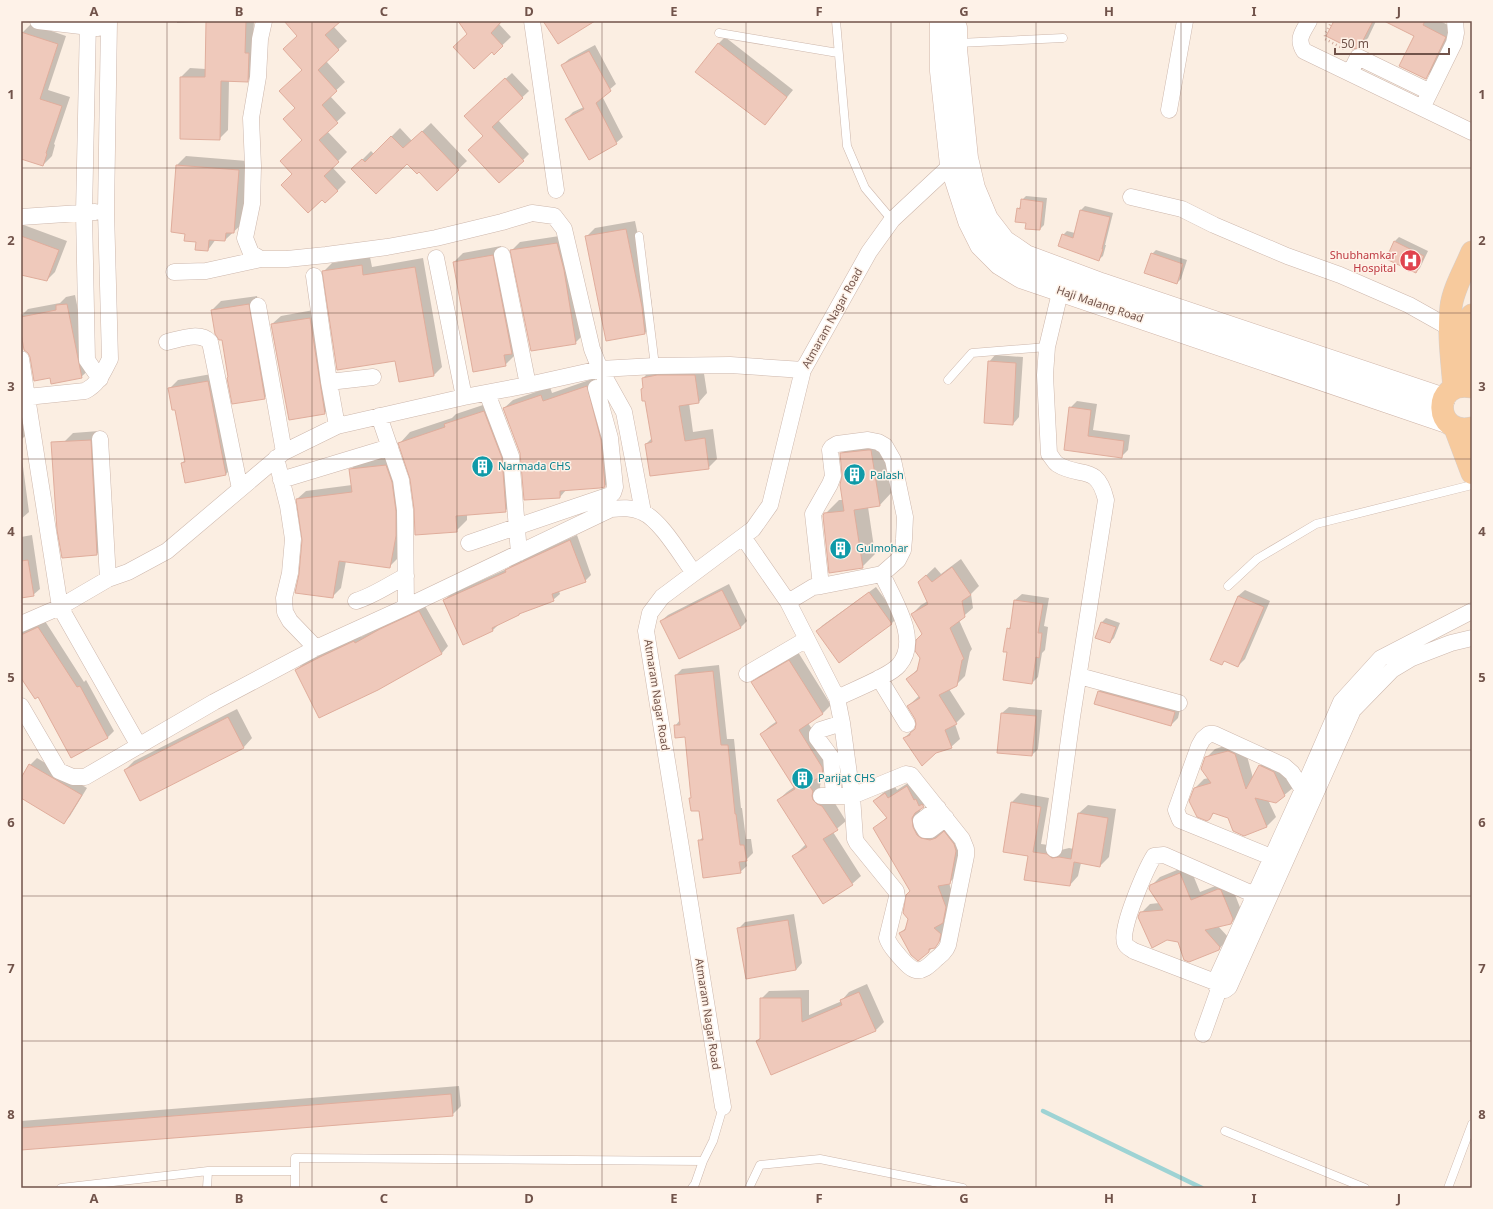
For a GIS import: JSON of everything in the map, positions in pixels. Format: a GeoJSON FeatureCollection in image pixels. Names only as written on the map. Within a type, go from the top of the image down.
{"type":"FeatureCollection","features":[{"type":"Feature","properties":{"kind":"main road","name":"Haji Malang Road"},"geometry":{"type":"LineString","coordinates":[[956,21],[946,35],[959,162],[974,188],[987,219],[1004,241],[1063,280],[1108,286],[1399,395],[1458,426]]}},
{"type":"Feature","properties":{"kind":"main road"},"geometry":{"type":"LineString","coordinates":[[1464,382],[1450,328],[1451,306],[1458,284],[1472,252]]}},
{"type":"Feature","properties":{"kind":"main road"},"geometry":{"type":"LineString","coordinates":[[1472,316],[1464,382],[1442,403],[1442,413],[1458,426],[1472,473]]}},
{"type":"Feature","properties":{"kind":"main road","name":"Haji Malang Road"},"geometry":{"type":"LineString","coordinates":[[1399,395],[1464,382]]}},
{"type":"Feature","properties":{"kind":"street"},"geometry":{"type":"LineString","coordinates":[[24,393],[85,391],[94,387],[100,379],[110,359],[106,211],[109,25],[38,21]]}},
{"type":"Feature","properties":{"kind":"street"},"geometry":{"type":"LineString","coordinates":[[261,259],[251,253],[246,238],[252,204],[254,166],[251,118],[258,77],[260,39],[264,21]]}},
{"type":"Feature","properties":{"kind":"street"},"geometry":{"type":"LineString","coordinates":[[532,21],[556,192],[554,216],[564,229],[592,348],[600,369],[624,412],[643,512]]}},
{"type":"Feature","properties":{"kind":"street"},"geometry":{"type":"LineString","coordinates":[[1169,110],[1185,21]]}},
{"type":"Feature","properties":{"kind":"street"},"geometry":{"type":"LineString","coordinates":[[1310,21],[1300,37],[1300,45],[1304,50],[1387,92],[1472,132]]}},
{"type":"Feature","properties":{"kind":"street"},"geometry":{"type":"LineString","coordinates":[[1422,109],[1454,43],[1456,33],[1455,21]]}},
{"type":"Feature","properties":{"kind":"street"},"geometry":{"type":"LineString","coordinates":[[88,24],[84,213],[87,360],[100,379]]}},
{"type":"Feature","properties":{"kind":"street"},"geometry":{"type":"LineString","coordinates":[[1350,73],[1358,57],[1430,92]]}},
{"type":"Feature","properties":{"kind":"street"},"geometry":{"type":"LineString","coordinates":[[1387,92],[1394,75]]}},
{"type":"Feature","properties":{"kind":"street","name":"Atmaram Nagar Road"},"geometry":{"type":"LineString","coordinates":[[723,1107],[646,631],[650,613],[662,597],[752,529],[770,505],[803,370],[869,252],[892,220],[959,162]]}},
{"type":"Feature","properties":{"kind":"street"},"geometry":{"type":"LineString","coordinates":[[1131,197],[1182,209],[1214,225],[1288,256],[1340,275],[1409,305],[1450,328]]}},
{"type":"Feature","properties":{"kind":"street"},"geometry":{"type":"LineString","coordinates":[[21,217],[106,211]]}},
{"type":"Feature","properties":{"kind":"street"},"geometry":{"type":"LineString","coordinates":[[174,272],[206,271],[261,259],[287,259],[387,247],[436,238],[495,224],[532,213],[554,216]]}},
{"type":"Feature","properties":{"kind":"street"},"geometry":{"type":"LineString","coordinates":[[502,255],[528,385]]}},
{"type":"Feature","properties":{"kind":"street"},"geometry":{"type":"LineString","coordinates":[[436,258],[464,397]]}},
{"type":"Feature","properties":{"kind":"street"},"geometry":{"type":"LineString","coordinates":[[314,276],[329,382],[337,426]]}},
{"type":"Feature","properties":{"kind":"street"},"geometry":{"type":"LineString","coordinates":[[1054,849],[1106,500],[1103,487],[1092,474],[1064,467],[1056,463],[1049,454],[1045,375],[1047,347],[1063,280]]}},
{"type":"Feature","properties":{"kind":"street"},"geometry":{"type":"LineString","coordinates":[[86,297],[108,296]]}},
{"type":"Feature","properties":{"kind":"street"},"geometry":{"type":"LineString","coordinates":[[258,306],[280,455],[281,480],[288,506],[293,539],[290,573],[284,604],[285,612],[290,621],[316,648]]}},
{"type":"Feature","properties":{"kind":"street"},"geometry":{"type":"LineString","coordinates":[[167,342],[204,336],[210,342],[240,489]]}},
{"type":"Feature","properties":{"kind":"street"},"geometry":{"type":"LineString","coordinates":[[21,359],[24,393],[60,607],[139,746]]}},
{"type":"Feature","properties":{"kind":"street"},"geometry":{"type":"LineString","coordinates":[[21,624],[60,607],[108,579],[128,572],[166,552],[280,455],[337,426],[464,397],[600,369],[655,366],[730,365],[803,370]]}},
{"type":"Feature","properties":{"kind":"street"},"geometry":{"type":"LineString","coordinates":[[329,382],[373,377]]}},
{"type":"Feature","properties":{"kind":"street"},"geometry":{"type":"LineString","coordinates":[[469,543],[610,496],[613,493],[614,487],[610,438],[596,388]]}},
{"type":"Feature","properties":{"kind":"street"},"geometry":{"type":"LineString","coordinates":[[487,393],[511,456],[519,553]]}},
{"type":"Feature","properties":{"kind":"street"},"geometry":{"type":"LineString","coordinates":[[379,416],[401,480],[405,510],[406,606]]}},
{"type":"Feature","properties":{"kind":"street"},"geometry":{"type":"LineString","coordinates":[[610,438],[628,436]]}},
{"type":"Feature","properties":{"kind":"street"},"geometry":{"type":"LineString","coordinates":[[100,439],[108,579]]}},
{"type":"Feature","properties":{"kind":"street"},"geometry":{"type":"LineString","coordinates":[[788,602],[813,587],[821,586],[882,574],[898,560],[903,550],[906,517],[893,460],[885,446],[873,440],[837,444],[830,450],[833,476],[813,514],[821,586]]}},
{"type":"Feature","properties":{"kind":"street"},"geometry":{"type":"LineString","coordinates":[[281,480],[390,447]]}},
{"type":"Feature","properties":{"kind":"street"},"geometry":{"type":"LineString","coordinates":[[21,706],[59,771],[73,777],[85,777],[214,702],[316,648],[519,553],[611,508],[628,508],[643,512],[659,526],[694,573]]}},
{"type":"Feature","properties":{"kind":"street"},"geometry":{"type":"LineString","coordinates":[[743,537],[788,602],[836,698],[842,723],[852,796],[855,839],[896,891],[896,904],[887,938],[888,944],[908,967],[917,971],[926,970],[946,950],[948,945],[966,856],[962,839],[910,775],[906,774],[852,796],[827,796],[830,757],[817,738],[817,734],[820,730],[842,723]]}},
{"type":"Feature","properties":{"kind":"street"},"geometry":{"type":"LineString","coordinates":[[836,698],[880,678],[899,666],[906,654],[906,629],[882,574]]}},
{"type":"Feature","properties":{"kind":"street"},"geometry":{"type":"LineString","coordinates":[[356,601],[369,597],[406,576]]}},
{"type":"Feature","properties":{"kind":"street"},"geometry":{"type":"LineString","coordinates":[[1262,897],[1164,854],[1154,856],[1147,867],[1126,923],[1124,943],[1127,947],[1217,985],[1225,990],[1229,987],[1262,897],[1347,706],[1381,658],[1472,611]]}},
{"type":"Feature","properties":{"kind":"street"},"geometry":{"type":"LineString","coordinates":[[1347,706],[1392,670],[1412,658],[1450,643],[1472,638]]}},
{"type":"Feature","properties":{"kind":"street"},"geometry":{"type":"LineString","coordinates":[[747,674],[807,639]]}},
{"type":"Feature","properties":{"kind":"street"},"geometry":{"type":"LineString","coordinates":[[1079,676],[1179,703]]}},
{"type":"Feature","properties":{"kind":"street"},"geometry":{"type":"LineString","coordinates":[[880,678],[907,724]]}},
{"type":"Feature","properties":{"kind":"street"},"geometry":{"type":"LineString","coordinates":[[1278,860],[1180,820],[1176,810],[1199,746],[1203,739],[1209,734],[1214,734],[1284,766],[1292,773],[1297,783],[1309,792]]}},
{"type":"Feature","properties":{"kind":"street"},"geometry":{"type":"LineString","coordinates":[[1203,1034],[1217,985]]}},
{"type":"Feature","properties":{"kind":"lane"},"geometry":{"type":"LineString","coordinates":[[836,21],[847,146],[865,188],[892,220]]}},
{"type":"Feature","properties":{"kind":"lane"},"geometry":{"type":"LineString","coordinates":[[719,33],[838,53]]}},
{"type":"Feature","properties":{"kind":"lane"},"geometry":{"type":"LineString","coordinates":[[946,35],[1063,38]]}},
{"type":"Feature","properties":{"kind":"lane"},"geometry":{"type":"LineString","coordinates":[[639,236],[655,366]]}},
{"type":"Feature","properties":{"kind":"lane"},"geometry":{"type":"LineString","coordinates":[[948,380],[972,353],[1047,347]]}},
{"type":"Feature","properties":{"kind":"lane"},"geometry":{"type":"LineString","coordinates":[[1228,586],[1257,559],[1316,524],[1472,485]]}},
{"type":"Feature","properties":{"kind":"lane"},"geometry":{"type":"LineString","coordinates":[[692,1188],[713,1141],[723,1107]]}},
{"type":"Feature","properties":{"kind":"lane"},"geometry":{"type":"LineString","coordinates":[[1448,1188],[1472,1124]]}},
{"type":"Feature","properties":{"kind":"lane"},"geometry":{"type":"LineString","coordinates":[[1225,1131],[1366,1188]]}},
{"type":"Feature","properties":{"kind":"lane"},"geometry":{"type":"LineString","coordinates":[[295,1188],[295,1158],[703,1161]]}},
{"type":"Feature","properties":{"kind":"lane"},"geometry":{"type":"LineString","coordinates":[[749,1188],[760,1165],[820,1160],[963,1188]]}},
{"type":"Feature","properties":{"kind":"lane"},"geometry":{"type":"LineString","coordinates":[[61,1188],[208,1171],[295,1171]]}},
{"type":"Feature","properties":{"kind":"lane"},"geometry":{"type":"LineString","coordinates":[[207,1188],[208,1171]]}},
{"type":"Feature","properties":{"kind":"path"},"geometry":{"type":"LineString","coordinates":[[1332,21],[1325,34],[1325,39],[1358,57]]}},
{"type":"Feature","properties":{"kind":"building"},"geometry":{"type":"Polygon","coordinates":[[[206,21],[246,21],[245,53],[249,53],[248,82],[221,81],[220,140],[180,139],[180,77],[205,77],[206,21]]]}},
{"type":"Feature","properties":{"kind":"building"},"geometry":{"type":"Polygon","coordinates":[[[284,21],[341,21],[325,35],[339,50],[318,70],[337,91],[322,105],[338,123],[319,140],[339,162],[324,176],[338,191],[325,203],[322,200],[308,213],[281,185],[292,174],[280,161],[302,140],[283,119],[295,108],[279,91],[302,70],[283,49],[297,36],[284,21]]]}},
{"type":"Feature","properties":{"kind":"building"},"geometry":{"type":"Polygon","coordinates":[[[458,21],[502,21],[491,33],[503,46],[494,55],[492,52],[474,69],[453,47],[467,34],[458,21]]]}},
{"type":"Feature","properties":{"kind":"building"},"geometry":{"type":"Polygon","coordinates":[[[543,21],[595,21],[558,44],[543,21]]]}},
{"type":"Feature","properties":{"kind":"building"},"geometry":{"type":"Polygon","coordinates":[[[1334,21],[1373,21],[1359,48],[1352,49],[1326,36],[1334,21]]]}},
{"type":"Feature","properties":{"kind":"building"},"geometry":{"type":"Polygon","coordinates":[[[1384,21],[1425,21],[1423,25],[1446,37],[1426,79],[1399,66],[1414,36],[1384,21]]]}},
{"type":"Feature","properties":{"kind":"building"},"geometry":{"type":"Polygon","coordinates":[[[21,32],[58,44],[40,99],[62,106],[43,166],[21,159],[21,32]]]}},
{"type":"Feature","properties":{"kind":"building"},"geometry":{"type":"Polygon","coordinates":[[[718,43],[787,97],[765,125],[695,72],[718,43]]]}},
{"type":"Feature","properties":{"kind":"building"},"geometry":{"type":"Polygon","coordinates":[[[589,51],[611,91],[596,103],[617,144],[589,160],[565,119],[584,109],[561,65],[589,51]]]}},
{"type":"Feature","properties":{"kind":"building"},"geometry":{"type":"Polygon","coordinates":[[[505,78],[523,98],[492,127],[524,161],[499,183],[468,150],[483,136],[464,116],[505,78]]]}},
{"type":"Feature","properties":{"kind":"building"},"geometry":{"type":"Polygon","coordinates":[[[422,131],[459,170],[437,191],[419,172],[417,174],[407,164],[376,194],[351,169],[362,159],[365,162],[391,136],[403,148],[422,131]]]}},
{"type":"Feature","properties":{"kind":"building"},"geometry":{"type":"Polygon","coordinates":[[[176,165],[239,170],[234,233],[226,233],[225,241],[209,240],[208,251],[195,250],[196,242],[184,241],[185,234],[171,232],[176,165]]]}},
{"type":"Feature","properties":{"kind":"building"},"geometry":{"type":"Polygon","coordinates":[[[1021,199],[1043,202],[1040,230],[1025,229],[1026,223],[1015,222],[1017,208],[1020,209],[1021,199]]]}},
{"type":"Feature","properties":{"kind":"building"},"geometry":{"type":"Polygon","coordinates":[[[1080,210],[1110,217],[1099,261],[1058,246],[1062,234],[1073,238],[1080,210]]]}},
{"type":"Feature","properties":{"kind":"building"},"geometry":{"type":"Polygon","coordinates":[[[626,229],[642,307],[645,334],[606,341],[585,236],[626,229]]]}},
{"type":"Feature","properties":{"kind":"building"},"geometry":{"type":"Polygon","coordinates":[[[21,236],[59,250],[47,281],[21,275],[21,236]]]}},
{"type":"Feature","properties":{"kind":"building"},"geometry":{"type":"Polygon","coordinates":[[[1394,241],[1424,256],[1416,273],[1386,259],[1394,241]]]}},
{"type":"Feature","properties":{"kind":"building"},"geometry":{"type":"Polygon","coordinates":[[[557,243],[564,270],[576,344],[531,351],[510,250],[557,243]]]}},
{"type":"Feature","properties":{"kind":"building"},"geometry":{"type":"Polygon","coordinates":[[[1151,253],[1183,264],[1177,284],[1144,273],[1151,253]]]}},
{"type":"Feature","properties":{"kind":"building"},"geometry":{"type":"Polygon","coordinates":[[[493,255],[512,354],[504,355],[506,366],[473,372],[453,262],[493,255]]]}},
{"type":"Feature","properties":{"kind":"building"},"geometry":{"type":"Polygon","coordinates":[[[362,265],[363,275],[415,267],[434,376],[399,382],[395,361],[337,370],[322,271],[362,265]]]}},
{"type":"Feature","properties":{"kind":"building"},"geometry":{"type":"Polygon","coordinates":[[[67,304],[82,378],[51,384],[50,378],[34,381],[30,357],[24,350],[21,333],[21,317],[56,310],[56,305],[67,304]]]}},
{"type":"Feature","properties":{"kind":"building"},"geometry":{"type":"Polygon","coordinates":[[[249,304],[265,399],[232,404],[222,340],[219,340],[215,334],[211,310],[249,304]]]}},
{"type":"Feature","properties":{"kind":"building"},"geometry":{"type":"Polygon","coordinates":[[[310,318],[325,414],[289,420],[271,324],[310,318]]]}},
{"type":"Feature","properties":{"kind":"building"},"geometry":{"type":"Polygon","coordinates":[[[988,361],[1016,363],[1013,425],[984,423],[988,361]]]}},
{"type":"Feature","properties":{"kind":"building"},"geometry":{"type":"Polygon","coordinates":[[[657,375],[695,375],[699,403],[679,406],[685,441],[705,438],[709,469],[650,476],[645,444],[652,442],[645,401],[642,401],[641,389],[643,388],[642,378],[657,375]]]}},
{"type":"Feature","properties":{"kind":"building"},"geometry":{"type":"Polygon","coordinates":[[[208,381],[226,475],[185,483],[181,463],[185,462],[175,410],[172,410],[168,388],[208,381]]]}},
{"type":"Feature","properties":{"kind":"building"},"geometry":{"type":"Polygon","coordinates":[[[587,386],[601,440],[605,487],[560,491],[560,498],[524,500],[520,453],[503,408],[541,395],[543,401],[587,386]]]}},
{"type":"Feature","properties":{"kind":"building"},"geometry":{"type":"Polygon","coordinates":[[[1069,407],[1091,410],[1088,436],[1124,441],[1122,458],[1064,450],[1069,407]]]}},
{"type":"Feature","properties":{"kind":"building"},"geometry":{"type":"Polygon","coordinates":[[[484,411],[502,458],[506,512],[456,516],[457,532],[415,535],[414,509],[410,479],[398,443],[445,427],[444,424],[484,411]]]}},
{"type":"Feature","properties":{"kind":"building"},"geometry":{"type":"Polygon","coordinates":[[[91,440],[97,555],[62,558],[57,530],[51,442],[91,440]]]}},
{"type":"Feature","properties":{"kind":"building"},"geometry":{"type":"Polygon","coordinates":[[[871,450],[880,506],[854,510],[863,568],[829,573],[823,516],[824,513],[844,511],[840,485],[842,475],[840,453],[871,450]]]}},
{"type":"Feature","properties":{"kind":"building"},"geometry":{"type":"Polygon","coordinates":[[[386,465],[392,482],[396,511],[396,536],[390,568],[339,561],[333,598],[295,593],[299,574],[302,540],[296,499],[352,492],[349,469],[386,465]]]}},
{"type":"Feature","properties":{"kind":"building"},"geometry":{"type":"Polygon","coordinates":[[[570,540],[586,582],[552,594],[554,601],[519,614],[492,628],[493,631],[463,645],[443,600],[506,572],[505,570],[570,540]]]}},
{"type":"Feature","properties":{"kind":"building"},"geometry":{"type":"Polygon","coordinates":[[[28,560],[34,596],[21,598],[21,561],[28,560]]]}},
{"type":"Feature","properties":{"kind":"building"},"geometry":{"type":"Polygon","coordinates":[[[952,567],[971,595],[962,601],[965,617],[950,628],[964,659],[962,660],[957,686],[939,695],[957,724],[945,730],[952,748],[936,753],[922,766],[903,738],[910,735],[910,733],[915,729],[916,724],[915,719],[907,706],[920,698],[906,679],[917,671],[920,658],[915,651],[916,640],[922,634],[911,614],[928,604],[918,582],[926,575],[932,582],[952,567]]]}},
{"type":"Feature","properties":{"kind":"building"},"geometry":{"type":"Polygon","coordinates":[[[722,590],[741,628],[679,659],[660,621],[722,590]]]}},
{"type":"Feature","properties":{"kind":"building"},"geometry":{"type":"Polygon","coordinates":[[[869,592],[892,624],[839,663],[816,631],[869,592]]]}},
{"type":"Feature","properties":{"kind":"building"},"geometry":{"type":"Polygon","coordinates":[[[1238,596],[1264,607],[1238,667],[1224,661],[1222,665],[1210,660],[1238,596]]]}},
{"type":"Feature","properties":{"kind":"building"},"geometry":{"type":"Polygon","coordinates":[[[1014,600],[1043,604],[1038,633],[1042,633],[1039,658],[1036,657],[1032,684],[1003,680],[1007,652],[1003,652],[1007,628],[1010,629],[1014,600]]]}},
{"type":"Feature","properties":{"kind":"building"},"geometry":{"type":"Polygon","coordinates":[[[419,611],[442,654],[378,690],[319,718],[295,670],[354,641],[355,643],[380,629],[419,611]]]}},
{"type":"Feature","properties":{"kind":"building"},"geometry":{"type":"Polygon","coordinates":[[[1101,622],[1116,627],[1110,643],[1095,638],[1101,622]]]}},
{"type":"Feature","properties":{"kind":"building"},"geometry":{"type":"Polygon","coordinates":[[[38,627],[77,687],[80,686],[108,738],[71,758],[38,697],[35,699],[21,678],[21,635],[38,627]]]}},
{"type":"Feature","properties":{"kind":"building","name":"Parijat CHS"},"geometry":{"type":"Polygon","coordinates":[[[789,660],[823,714],[799,730],[822,767],[823,775],[808,784],[813,791],[813,800],[822,806],[838,830],[823,839],[853,885],[823,904],[792,856],[807,847],[777,800],[795,789],[760,734],[777,723],[751,682],[789,660]]]}},
{"type":"Feature","properties":{"kind":"building"},"geometry":{"type":"Polygon","coordinates":[[[713,671],[721,745],[728,745],[735,814],[740,845],[744,845],[747,861],[739,862],[741,873],[703,878],[698,840],[703,840],[699,811],[691,811],[685,737],[675,738],[674,725],[680,725],[675,675],[713,671]]]}},
{"type":"Feature","properties":{"kind":"building"},"geometry":{"type":"Polygon","coordinates":[[[1098,691],[1175,712],[1171,726],[1094,704],[1098,691]]]}},
{"type":"Feature","properties":{"kind":"building"},"geometry":{"type":"Polygon","coordinates":[[[1001,713],[1036,716],[1032,756],[997,753],[1001,713]]]}},
{"type":"Feature","properties":{"kind":"building"},"geometry":{"type":"Polygon","coordinates":[[[228,717],[244,748],[140,801],[124,770],[228,717]]]}},
{"type":"Feature","properties":{"kind":"building"},"geometry":{"type":"Polygon","coordinates":[[[1228,751],[1235,754],[1246,789],[1259,765],[1274,772],[1285,796],[1276,803],[1255,798],[1267,827],[1244,836],[1233,831],[1228,818],[1213,813],[1207,821],[1197,817],[1189,801],[1194,788],[1211,783],[1201,769],[1205,757],[1228,751]]]}},
{"type":"Feature","properties":{"kind":"building"},"geometry":{"type":"Polygon","coordinates":[[[29,764],[82,795],[64,824],[21,798],[21,778],[29,764]]]}},
{"type":"Feature","properties":{"kind":"building"},"geometry":{"type":"Polygon","coordinates":[[[907,786],[914,800],[916,799],[919,806],[922,804],[924,807],[915,813],[912,818],[913,827],[917,835],[921,838],[930,840],[936,838],[944,831],[954,844],[956,851],[950,884],[938,886],[946,907],[943,923],[934,928],[941,934],[939,942],[935,948],[929,949],[929,952],[918,961],[911,955],[899,933],[905,930],[908,919],[903,913],[906,895],[910,891],[873,828],[887,818],[873,801],[885,793],[888,798],[907,786]]]}},
{"type":"Feature","properties":{"kind":"building"},"geometry":{"type":"Polygon","coordinates":[[[1011,802],[1041,807],[1033,852],[1047,854],[1052,858],[1059,857],[1071,859],[1078,813],[1108,818],[1100,867],[1074,862],[1070,886],[1024,880],[1028,856],[1003,852],[1011,802]]]}},
{"type":"Feature","properties":{"kind":"building"},"geometry":{"type":"Polygon","coordinates":[[[1180,873],[1191,900],[1218,889],[1221,890],[1233,919],[1231,924],[1205,930],[1220,947],[1219,950],[1189,962],[1184,960],[1178,942],[1167,940],[1152,948],[1138,917],[1140,912],[1163,910],[1149,889],[1150,885],[1180,873]]]}},
{"type":"Feature","properties":{"kind":"building"},"geometry":{"type":"Polygon","coordinates":[[[788,920],[796,970],[746,979],[737,928],[788,920]]]}},
{"type":"Feature","properties":{"kind":"building"},"geometry":{"type":"Polygon","coordinates":[[[859,992],[876,1031],[771,1075],[756,1041],[760,1039],[760,998],[801,998],[802,1022],[842,1005],[840,1000],[859,992]]]}},
{"type":"Feature","properties":{"kind":"building"},"geometry":{"type":"Polygon","coordinates":[[[451,1094],[453,1116],[21,1150],[21,1128],[451,1094]]]}},
{"type":"Feature","properties":{"kind":"waterway"},"geometry":{"type":"LineString","coordinates":[[1043,1111],[1202,1188]]}},
{"type":"Feature","properties":{"kind":"place","name":"Shubhamkar Hospital"},"geometry":{"type":"Point","coordinates":[1411,261]}},
{"type":"Feature","properties":{"kind":"place","name":"Narmada CHS"},"geometry":{"type":"Point","coordinates":[482,466]}},
{"type":"Feature","properties":{"kind":"place","name":"Palash"},"geometry":{"type":"Point","coordinates":[855,475]}},
{"type":"Feature","properties":{"kind":"place","name":"Gulmohar"},"geometry":{"type":"Point","coordinates":[841,548]}},
{"type":"Feature","properties":{"kind":"place","name":"Parijat CHS"},"geometry":{"type":"Point","coordinates":[803,778]}}]}
